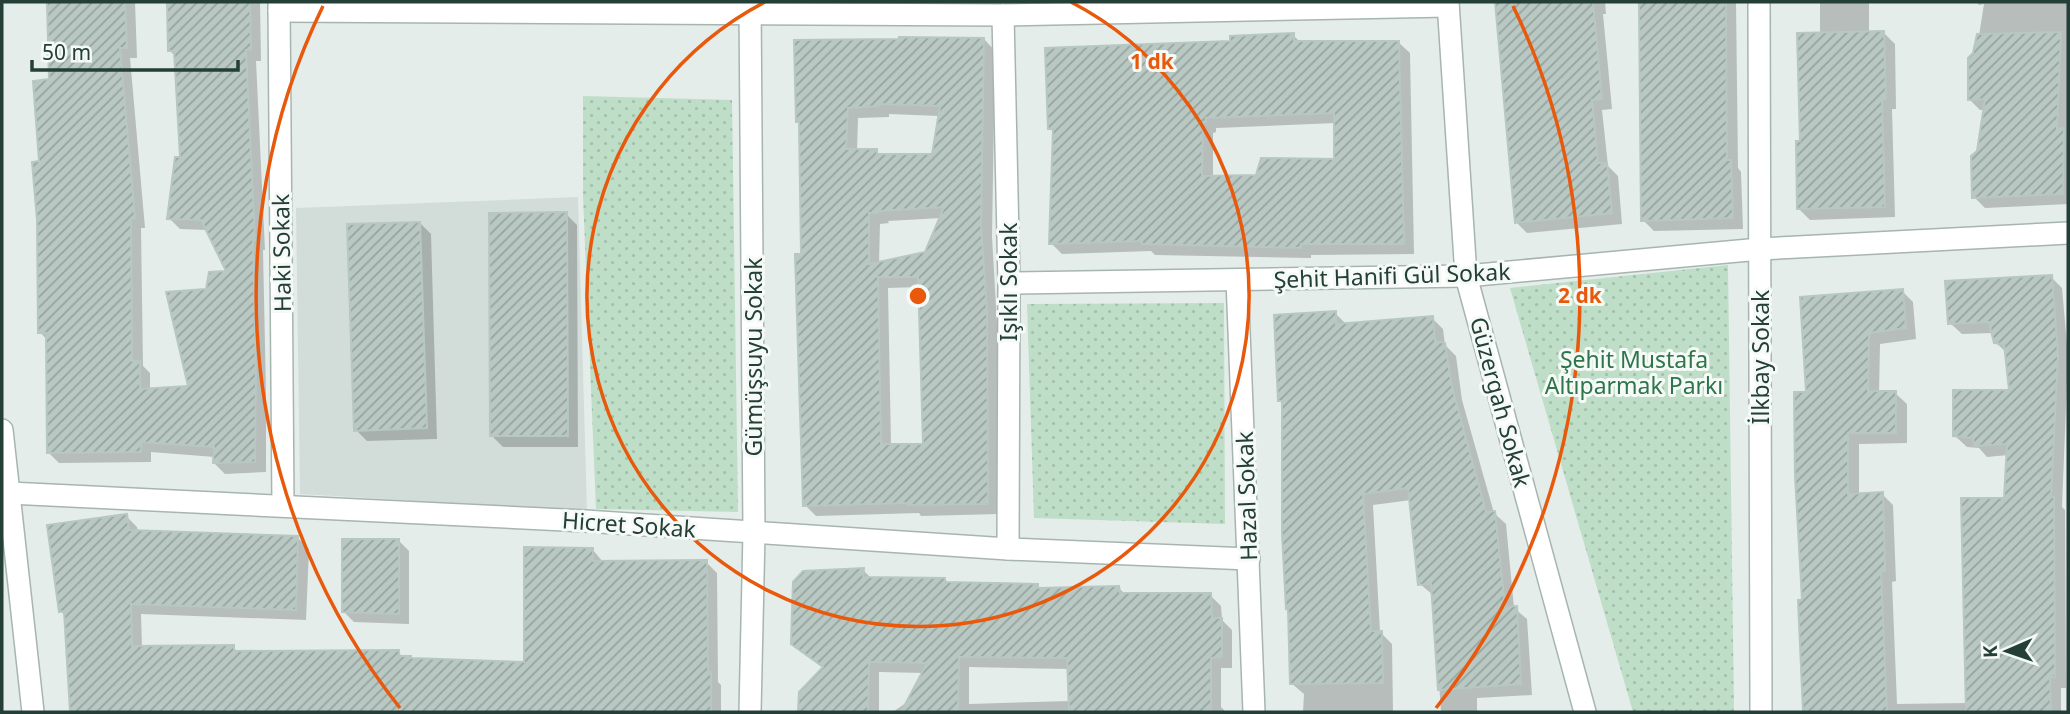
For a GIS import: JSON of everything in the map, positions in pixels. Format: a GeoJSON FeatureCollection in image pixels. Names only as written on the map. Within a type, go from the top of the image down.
{"type":"FeatureCollection","features":[{"type":"Feature","properties":{"kind":"street","name":"İlkbay Sokak"},"geometry":{"type":"LineString","coordinates":[[1759,2],[1761,712]]}},
{"type":"Feature","properties":{"kind":"street"},"geometry":{"type":"LineString","coordinates":[[279,6],[750,7],[1003,15],[1448,4]]}},
{"type":"Feature","properties":{"kind":"street","name":"Güzergah Sokak"},"geometry":{"type":"LineString","coordinates":[[1448,4],[1466,276],[1585,712]]}},
{"type":"Feature","properties":{"kind":"street","name":"Haki Sokak"},"geometry":{"type":"LineString","coordinates":[[279,6],[284,505]]}},
{"type":"Feature","properties":{"kind":"street","name":"Gümüşsuyu Sokak"},"geometry":{"type":"LineString","coordinates":[[750,7],[754,533],[750,712]]}},
{"type":"Feature","properties":{"kind":"street","name":"Işıklı Sokak"},"geometry":{"type":"LineString","coordinates":[[1003,15],[1009,283],[1008,549]]}},
{"type":"Feature","properties":{"kind":"street","name":"Şehit Hanifi Gül Sokak"},"geometry":{"type":"LineString","coordinates":[[1009,283],[1466,276],[1760,249],[2068,233]]}},
{"type":"Feature","properties":{"kind":"street","name":"Hazal Sokak"},"geometry":{"type":"LineString","coordinates":[[1237,281],[1254,712]]}},
{"type":"Feature","properties":{"kind":"street"},"geometry":{"type":"LineString","coordinates":[[2,430],[33,712]]}},
{"type":"Feature","properties":{"kind":"street","name":"Hicret Sokak"},"geometry":{"type":"LineString","coordinates":[[9,493],[571,520],[1008,549],[1249,559]]}},
{"type":"Feature","properties":{"kind":"shaded area"},"geometry":{"type":"Polygon","coordinates":[[[578,197],[587,511],[300,494],[296,208],[578,197]]]}},
{"type":"Feature","properties":{"kind":"green space"},"geometry":{"type":"Polygon","coordinates":[[[583,96],[732,100],[738,512],[596,509],[583,196],[583,96]]]}},
{"type":"Feature","properties":{"kind":"green space","name":"Şehit Mustafa Altıparmak Parkı"},"geometry":{"type":"Polygon","coordinates":[[[1728,265],[1734,712],[1633,712],[1510,288],[1728,265]]]}},
{"type":"Feature","properties":{"kind":"green space"},"geometry":{"type":"Polygon","coordinates":[[[1224,303],[1225,524],[1034,518],[1027,304],[1224,303]]]}},
{"type":"Feature","properties":{"kind":"building"},"geometry":{"type":"Polygon","coordinates":[[[47,2],[125,2],[127,48],[120,48],[135,218],[131,218],[132,361],[140,361],[140,389],[188,386],[166,292],[206,289],[209,272],[226,271],[201,220],[167,219],[175,157],[180,157],[174,51],[168,51],[167,2],[250,2],[251,50],[246,50],[255,240],[255,462],[213,463],[214,447],[141,442],[141,452],[47,453],[46,333],[38,333],[37,220],[32,162],[39,161],[33,81],[49,79],[47,2]]]}},
{"type":"Feature","properties":{"kind":"building"},"geometry":{"type":"Polygon","coordinates":[[[1495,2],[1593,2],[1602,99],[1592,100],[1598,163],[1607,163],[1612,213],[1515,223],[1495,2]]]}},
{"type":"Feature","properties":{"kind":"building"},"geometry":{"type":"Polygon","coordinates":[[[1639,2],[1726,2],[1727,160],[1731,160],[1733,218],[1641,221],[1639,2]]]}},
{"type":"Feature","properties":{"kind":"building"},"geometry":{"type":"Polygon","coordinates":[[[1884,31],[1886,99],[1882,99],[1885,207],[1797,209],[1796,141],[1800,141],[1797,33],[1884,31]]]}},
{"type":"Feature","properties":{"kind":"building"},"geometry":{"type":"Polygon","coordinates":[[[2061,32],[2057,128],[2064,128],[2063,194],[1972,198],[1971,156],[1977,151],[1985,99],[1968,100],[1968,58],[1973,53],[1977,34],[2061,32]]]}},
{"type":"Feature","properties":{"kind":"building"},"geometry":{"type":"Polygon","coordinates":[[[1294,33],[1294,41],[1399,41],[1404,244],[1301,244],[1301,248],[1142,244],[1142,241],[1049,244],[1053,129],[1048,129],[1045,48],[1230,41],[1230,36],[1294,33]],[[1334,113],[1206,118],[1206,122],[1203,122],[1202,176],[1256,175],[1261,158],[1334,159],[1334,113]]]}},
{"type":"Feature","properties":{"kind":"building"},"geometry":{"type":"Polygon","coordinates":[[[984,38],[981,225],[987,311],[988,504],[803,506],[795,254],[801,254],[799,122],[796,122],[794,40],[984,38]],[[879,104],[848,108],[846,149],[877,149],[877,154],[932,154],[940,106],[879,104]],[[944,207],[869,213],[869,264],[925,252],[944,207]],[[878,277],[881,444],[923,444],[918,277],[878,277]]]}},
{"type":"Feature","properties":{"kind":"building"},"geometry":{"type":"Polygon","coordinates":[[[567,212],[568,436],[490,436],[489,213],[567,212]]]}},
{"type":"Feature","properties":{"kind":"building"},"geometry":{"type":"Polygon","coordinates":[[[420,222],[427,428],[354,431],[347,224],[420,222]]]}},
{"type":"Feature","properties":{"kind":"building"},"geometry":{"type":"Polygon","coordinates":[[[2052,275],[2058,355],[2051,497],[2054,497],[2055,677],[2050,677],[2051,712],[1966,712],[1961,498],[2004,498],[2007,444],[1974,446],[1973,438],[1953,436],[1953,390],[2009,390],[2004,344],[1994,343],[1989,322],[1948,324],[1945,281],[2052,275]]]}},
{"type":"Feature","properties":{"kind":"building"},"geometry":{"type":"Polygon","coordinates":[[[1903,289],[1906,328],[1869,333],[1868,391],[1896,391],[1896,433],[1848,433],[1848,494],[1883,492],[1885,571],[1881,571],[1887,712],[1803,712],[1798,600],[1802,600],[1795,476],[1794,392],[1806,392],[1800,297],[1903,289]]]}},
{"type":"Feature","properties":{"kind":"building"},"geometry":{"type":"Polygon","coordinates":[[[1336,311],[1336,324],[1433,316],[1435,341],[1445,343],[1452,387],[1486,512],[1495,511],[1505,607],[1517,606],[1521,684],[1438,690],[1431,584],[1418,585],[1408,488],[1363,494],[1371,631],[1382,631],[1383,683],[1290,684],[1282,534],[1282,401],[1278,401],[1274,315],[1336,311]]]}},
{"type":"Feature","properties":{"kind":"building"},"geometry":{"type":"Polygon","coordinates":[[[127,514],[129,530],[298,536],[296,610],[131,604],[132,646],[234,645],[234,651],[399,650],[399,656],[411,658],[524,662],[524,547],[593,548],[593,561],[707,560],[711,712],[70,712],[64,611],[59,612],[47,525],[127,514]]]}},
{"type":"Feature","properties":{"kind":"building"},"geometry":{"type":"Polygon","coordinates":[[[342,539],[399,539],[399,614],[342,612],[342,539]]]}},
{"type":"Feature","properties":{"kind":"building"},"geometry":{"type":"Polygon","coordinates":[[[864,568],[863,577],[945,578],[945,582],[1038,584],[1038,588],[1119,586],[1120,593],[1211,593],[1212,618],[1222,618],[1222,657],[1211,658],[1211,712],[1069,712],[1067,658],[959,657],[958,712],[901,712],[927,663],[869,662],[868,712],[798,712],[799,692],[823,667],[791,644],[793,582],[803,571],[864,568]]]}}]}
